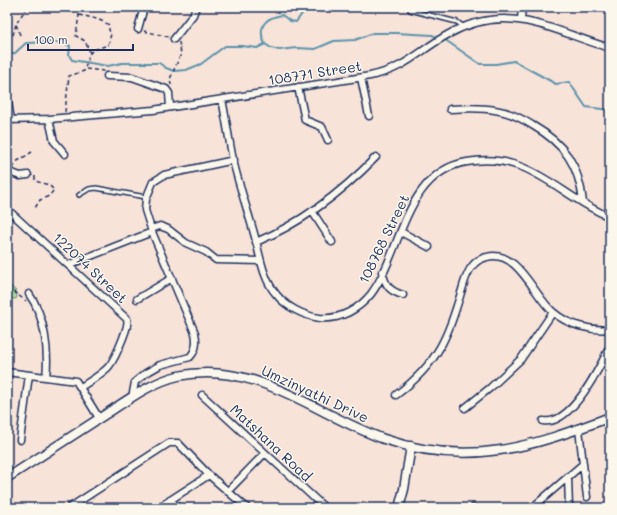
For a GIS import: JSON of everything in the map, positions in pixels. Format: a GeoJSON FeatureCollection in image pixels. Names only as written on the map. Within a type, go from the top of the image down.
{"type":"FeatureCollection","features":[{"type":"Feature","properties":{"kind":"street"},"geometry":{"type":"LineString","coordinates":[[138,28],[144,7]]}},
{"type":"Feature","properties":{"kind":"street"},"geometry":{"type":"LineString","coordinates":[[174,39],[193,15],[196,7]]}},
{"type":"Feature","properties":{"kind":"street"},"geometry":{"type":"LineString","coordinates":[[521,19],[522,7]]}},
{"type":"Feature","properties":{"kind":"street","name":"108771 Street"},"geometry":{"type":"LineString","coordinates":[[9,120],[65,118],[170,108],[361,78],[393,70],[444,37],[464,27],[496,19],[521,19],[542,24],[610,48]]}},
{"type":"Feature","properties":{"kind":"street"},"geometry":{"type":"LineString","coordinates":[[106,76],[132,78],[168,90],[170,108]]}},
{"type":"Feature","properties":{"kind":"street"},"geometry":{"type":"LineString","coordinates":[[361,78],[369,116]]}},
{"type":"Feature","properties":{"kind":"street"},"geometry":{"type":"LineString","coordinates":[[298,87],[304,120],[322,127],[328,140]]}},
{"type":"Feature","properties":{"kind":"street"},"geometry":{"type":"LineString","coordinates":[[7,96],[9,120]]}},
{"type":"Feature","properties":{"kind":"street","name":"108768 Street"},"geometry":{"type":"LineString","coordinates":[[222,99],[234,160],[261,261],[271,288],[282,300],[305,314],[324,318],[337,316],[356,308],[370,295],[419,194],[428,182],[446,169],[466,162],[493,161],[520,166],[537,173],[610,217]]}},
{"type":"Feature","properties":{"kind":"street"},"geometry":{"type":"LineString","coordinates":[[450,109],[474,108],[504,112],[521,119],[546,133],[564,150],[574,166],[581,186],[583,202]]}},
{"type":"Feature","properties":{"kind":"street"},"geometry":{"type":"LineString","coordinates":[[49,119],[54,141],[65,154]]}},
{"type":"Feature","properties":{"kind":"street"},"geometry":{"type":"LineString","coordinates":[[256,242],[269,237],[337,195],[376,157]]}},
{"type":"Feature","properties":{"kind":"street"},"geometry":{"type":"LineString","coordinates":[[132,398],[135,382],[146,373],[160,365],[188,358],[195,350],[196,343],[195,333],[151,231],[145,210],[146,197],[153,182],[164,175],[234,160]]}},
{"type":"Feature","properties":{"kind":"street"},"geometry":{"type":"LineString","coordinates":[[8,172],[20,176],[28,175]]}},
{"type":"Feature","properties":{"kind":"street","name":"122074 Street"},"geometry":{"type":"LineString","coordinates":[[7,209],[128,321],[115,359],[111,366],[81,387]]}},
{"type":"Feature","properties":{"kind":"street"},"geometry":{"type":"LineString","coordinates":[[312,211],[332,242]]}},
{"type":"Feature","properties":{"kind":"street"},"geometry":{"type":"LineString","coordinates":[[68,265],[160,226],[168,229],[186,242],[206,252],[216,260],[261,261]]}},
{"type":"Feature","properties":{"kind":"street"},"geometry":{"type":"LineString","coordinates":[[401,232],[429,247]]}},
{"type":"Feature","properties":{"kind":"street"},"geometry":{"type":"LineString","coordinates":[[396,395],[416,379],[441,348],[450,330],[468,273],[473,265],[482,258],[497,256],[511,261],[553,312],[571,322],[583,327],[610,329]]}},
{"type":"Feature","properties":{"kind":"street"},"geometry":{"type":"LineString","coordinates":[[382,272],[386,286],[393,292],[403,295]]}},
{"type":"Feature","properties":{"kind":"street"},"geometry":{"type":"LineString","coordinates":[[137,299],[172,278]]}},
{"type":"Feature","properties":{"kind":"street"},"geometry":{"type":"LineString","coordinates":[[29,294],[40,318],[46,346],[48,358],[46,377]]}},
{"type":"Feature","properties":{"kind":"street"},"geometry":{"type":"LineString","coordinates":[[466,408],[521,359],[553,312]]}},
{"type":"Feature","properties":{"kind":"street"},"geometry":{"type":"LineString","coordinates":[[543,420],[549,421],[555,418],[579,401],[610,346]]}},
{"type":"Feature","properties":{"kind":"street"},"geometry":{"type":"LineString","coordinates":[[7,372],[74,381],[81,387],[100,418]]}},
{"type":"Feature","properties":{"kind":"street","name":"Umzinyathi Drive"},"geometry":{"type":"LineString","coordinates":[[7,478],[132,398],[159,383],[178,376],[211,373],[236,375],[254,380],[278,390],[371,434],[411,446],[453,452],[494,451],[540,443],[610,417]]}},
{"type":"Feature","properties":{"kind":"street"},"geometry":{"type":"LineString","coordinates":[[20,440],[29,375]]}},
{"type":"Feature","properties":{"kind":"street","name":"Matshana Road"},"geometry":{"type":"LineString","coordinates":[[202,395],[325,508]]}},
{"type":"Feature","properties":{"kind":"street"},"geometry":{"type":"LineString","coordinates":[[579,429],[587,497]]}},
{"type":"Feature","properties":{"kind":"street"},"geometry":{"type":"LineString","coordinates":[[69,508],[172,442],[178,443],[209,475],[247,508]]}},
{"type":"Feature","properties":{"kind":"street"},"geometry":{"type":"LineString","coordinates":[[399,508],[404,489],[411,446]]}},
{"type":"Feature","properties":{"kind":"street"},"geometry":{"type":"LineString","coordinates":[[228,491],[265,453]]}},
{"type":"Feature","properties":{"kind":"street"},"geometry":{"type":"LineString","coordinates":[[532,508],[583,464]]}},
{"type":"Feature","properties":{"kind":"street"},"geometry":{"type":"LineString","coordinates":[[158,508],[209,475]]}},
{"type":"Feature","properties":{"kind":"street"},"geometry":{"type":"LineString","coordinates":[[568,476],[569,508]]}},
{"type":"Feature","properties":{"kind":"street"},"geometry":{"type":"LineString","coordinates":[[170,500],[179,508]]}},
{"type":"Feature","properties":{"kind":"lane"},"geometry":{"type":"LineString","coordinates":[[410,10],[457,22],[464,27]]}},
{"type":"Feature","properties":{"kind":"lane"},"geometry":{"type":"LineString","coordinates":[[79,195],[89,189],[96,188],[146,197]]}},
{"type":"Feature","properties":{"kind":"path"},"geometry":{"type":"LineString","coordinates":[[7,39],[13,35],[16,24],[27,7]]}},
{"type":"Feature","properties":{"kind":"path"},"geometry":{"type":"LineString","coordinates":[[80,7],[76,36],[85,41],[90,53]]}},
{"type":"Feature","properties":{"kind":"path"},"geometry":{"type":"LineString","coordinates":[[79,15],[94,18],[109,25],[111,34],[108,45],[93,50],[90,53],[85,64],[86,69]]}},
{"type":"Feature","properties":{"kind":"path"},"geometry":{"type":"LineString","coordinates":[[16,24],[20,35]]}},
{"type":"Feature","properties":{"kind":"path"},"geometry":{"type":"LineString","coordinates":[[138,28],[180,42],[182,48],[168,90]]}},
{"type":"Feature","properties":{"kind":"path"},"geometry":{"type":"LineString","coordinates":[[65,118],[69,76],[86,69],[102,70],[106,76]]}},
{"type":"Feature","properties":{"kind":"path"},"geometry":{"type":"LineString","coordinates":[[8,172],[16,162],[32,152]]}},
{"type":"Feature","properties":{"kind":"path"},"geometry":{"type":"LineString","coordinates":[[28,175],[34,172],[35,181],[49,185],[54,190],[49,196],[40,200],[35,208]]}},
{"type":"Feature","properties":{"kind":"path"},"geometry":{"type":"LineString","coordinates":[[7,289],[14,292],[27,302],[35,305]]}},
{"type":"Feature","properties":{"kind":"green space"},"geometry":{"type":"Polygon","coordinates":[[[7,283],[16,291],[16,299],[7,298],[7,283]]]}},
{"type":"Feature","properties":{"kind":"waterway"},"geometry":{"type":"LineString","coordinates":[[7,56],[15,53],[26,43],[61,42],[70,46],[69,55],[72,60],[108,66],[122,63],[159,63],[174,71],[186,70],[201,64],[225,46],[257,48],[265,44],[262,28],[267,21],[271,18],[282,15],[290,21],[296,22],[307,7]]}},
{"type":"Feature","properties":{"kind":"waterway"},"geometry":{"type":"LineString","coordinates":[[265,44],[271,48],[279,50],[297,48],[315,49],[334,41],[355,40],[373,33],[432,35],[440,38]]}},
{"type":"Feature","properties":{"kind":"waterway"},"geometry":{"type":"LineString","coordinates":[[444,39],[480,64],[496,64],[514,61],[556,84],[569,82],[586,107],[610,110]]}}]}
